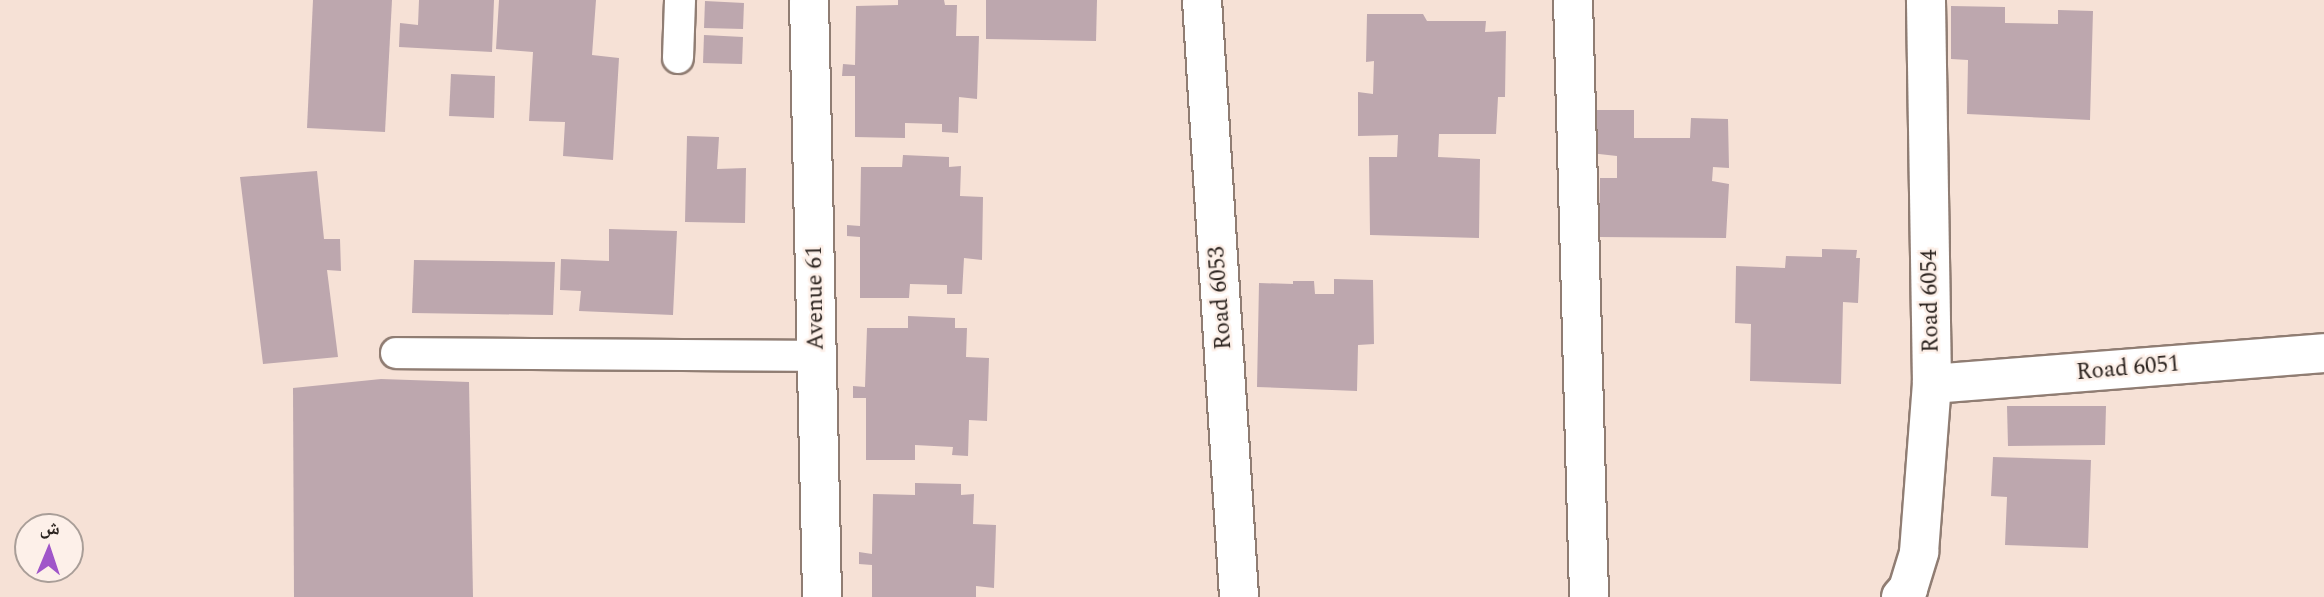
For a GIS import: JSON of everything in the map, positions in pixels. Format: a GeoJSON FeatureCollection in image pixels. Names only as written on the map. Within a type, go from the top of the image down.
{"type":"FeatureCollection","features":[{"type":"Feature","properties":{"kind":"street","name":"Avenue 61"},"geometry":{"type":"LineString","coordinates":[[809,0],[822,597]]}},
{"type":"Feature","properties":{"kind":"street","name":"Road 6053"},"geometry":{"type":"LineString","coordinates":[[1202,0],[1239,597]]}},
{"type":"Feature","properties":{"kind":"street"},"geometry":{"type":"LineString","coordinates":[[1573,0],[1589,597]]}},
{"type":"Feature","properties":{"kind":"street","name":"Road 6054"},"geometry":{"type":"LineString","coordinates":[[1901,597],[1908,589],[1919,552],[1932,384],[1926,0]]}},
{"type":"Feature","properties":{"kind":"street","name":"Road 6051"},"geometry":{"type":"LineString","coordinates":[[1932,384],[2324,353]]}},
{"type":"Feature","properties":{"kind":"lane"},"geometry":{"type":"LineString","coordinates":[[678,58],[680,0]]}},
{"type":"Feature","properties":{"kind":"lane"},"geometry":{"type":"LineString","coordinates":[[397,353],[818,356]]}},
{"type":"Feature","properties":{"kind":"building"},"geometry":{"type":"Polygon","coordinates":[[[313,0],[392,0],[385,132],[307,128],[313,0]]]}},
{"type":"Feature","properties":{"kind":"building"},"geometry":{"type":"Polygon","coordinates":[[[419,0],[494,0],[492,52],[399,47],[400,23],[418,25],[419,0]]]}},
{"type":"Feature","properties":{"kind":"building"},"geometry":{"type":"Polygon","coordinates":[[[499,0],[596,0],[592,55],[619,58],[613,160],[563,156],[565,122],[529,121],[533,52],[496,49],[499,0]]]}},
{"type":"Feature","properties":{"kind":"building"},"geometry":{"type":"Polygon","coordinates":[[[898,0],[944,0],[945,5],[957,5],[956,36],[979,36],[977,99],[959,97],[958,133],[942,132],[942,124],[905,123],[905,138],[855,137],[855,76],[842,76],[843,64],[855,65],[856,6],[898,5],[898,0]]]}},
{"type":"Feature","properties":{"kind":"building"},"geometry":{"type":"Polygon","coordinates":[[[986,0],[1097,0],[1096,41],[986,39],[986,0]]]}},
{"type":"Feature","properties":{"kind":"building"},"geometry":{"type":"Polygon","coordinates":[[[705,1],[744,3],[743,29],[704,28],[705,1]]]}},
{"type":"Feature","properties":{"kind":"building"},"geometry":{"type":"Polygon","coordinates":[[[1951,6],[2005,7],[2005,23],[2058,24],[2058,10],[2093,11],[2090,120],[1967,114],[1968,60],[1951,59],[1951,6]]]}},
{"type":"Feature","properties":{"kind":"building"},"geometry":{"type":"Polygon","coordinates":[[[1367,14],[1423,14],[1427,21],[1486,21],[1485,32],[1506,31],[1505,97],[1498,97],[1496,134],[1439,134],[1438,157],[1480,159],[1479,238],[1370,235],[1369,157],[1397,157],[1398,135],[1358,136],[1358,92],[1373,94],[1374,61],[1366,62],[1367,14]]]}},
{"type":"Feature","properties":{"kind":"building"},"geometry":{"type":"Polygon","coordinates":[[[704,35],[743,37],[742,64],[703,63],[704,35]]]}},
{"type":"Feature","properties":{"kind":"building"},"geometry":{"type":"Polygon","coordinates":[[[451,74],[495,76],[494,118],[449,116],[451,74]]]}},
{"type":"Feature","properties":{"kind":"building"},"geometry":{"type":"Polygon","coordinates":[[[1590,110],[1634,110],[1634,138],[1690,138],[1691,118],[1728,119],[1729,168],[1713,167],[1712,181],[1729,184],[1726,238],[1599,237],[1600,178],[1617,178],[1617,156],[1590,153],[1590,110]]]}},
{"type":"Feature","properties":{"kind":"building"},"geometry":{"type":"Polygon","coordinates":[[[687,136],[719,137],[717,169],[746,168],[745,223],[685,222],[687,136]]]}},
{"type":"Feature","properties":{"kind":"building"},"geometry":{"type":"Polygon","coordinates":[[[903,155],[949,157],[949,167],[961,166],[960,196],[983,197],[982,260],[964,258],[962,294],[947,294],[947,285],[910,284],[909,298],[860,298],[860,237],[847,236],[847,225],[860,226],[861,167],[902,167],[903,155]]]}},
{"type":"Feature","properties":{"kind":"building"},"geometry":{"type":"Polygon","coordinates":[[[317,171],[324,239],[340,239],[341,271],[327,270],[338,357],[263,364],[240,177],[317,171]]]}},
{"type":"Feature","properties":{"kind":"building"},"geometry":{"type":"Polygon","coordinates":[[[609,229],[677,231],[673,315],[579,311],[581,291],[560,290],[561,259],[609,261],[609,229]]]}},
{"type":"Feature","properties":{"kind":"building"},"geometry":{"type":"Polygon","coordinates":[[[1822,249],[1857,250],[1856,258],[1860,258],[1858,303],[1843,302],[1841,384],[1750,381],[1751,324],[1735,323],[1736,266],[1785,268],[1786,256],[1822,257],[1822,249]]]}},
{"type":"Feature","properties":{"kind":"building"},"geometry":{"type":"Polygon","coordinates":[[[414,260],[555,262],[553,315],[412,313],[414,260]]]}},
{"type":"Feature","properties":{"kind":"building"},"geometry":{"type":"Polygon","coordinates":[[[1334,279],[1373,280],[1374,344],[1358,345],[1357,391],[1257,387],[1259,283],[1293,284],[1293,281],[1314,281],[1315,294],[1334,294],[1334,279]]]}},
{"type":"Feature","properties":{"kind":"building"},"geometry":{"type":"Polygon","coordinates":[[[908,316],[955,318],[955,328],[967,328],[966,357],[989,358],[987,421],[969,420],[968,456],[952,455],[953,447],[915,445],[915,460],[866,460],[866,398],[853,398],[853,386],[865,387],[867,328],[908,328],[908,316]]]}},
{"type":"Feature","properties":{"kind":"building"},"geometry":{"type":"Polygon","coordinates":[[[381,379],[469,382],[473,597],[294,597],[293,388],[381,379]]]}},
{"type":"Feature","properties":{"kind":"building"},"geometry":{"type":"Polygon","coordinates":[[[2007,406],[2106,406],[2105,445],[2008,446],[2007,406]]]}},
{"type":"Feature","properties":{"kind":"building"},"geometry":{"type":"Polygon","coordinates":[[[1993,457],[2091,460],[2088,548],[2005,545],[2007,497],[1991,496],[1993,457]]]}},
{"type":"Feature","properties":{"kind":"building"},"geometry":{"type":"Polygon","coordinates":[[[915,483],[961,484],[961,495],[974,494],[973,524],[996,525],[994,588],[976,586],[976,597],[872,597],[872,565],[859,564],[859,552],[872,554],[873,494],[915,495],[915,483]]]}}]}
